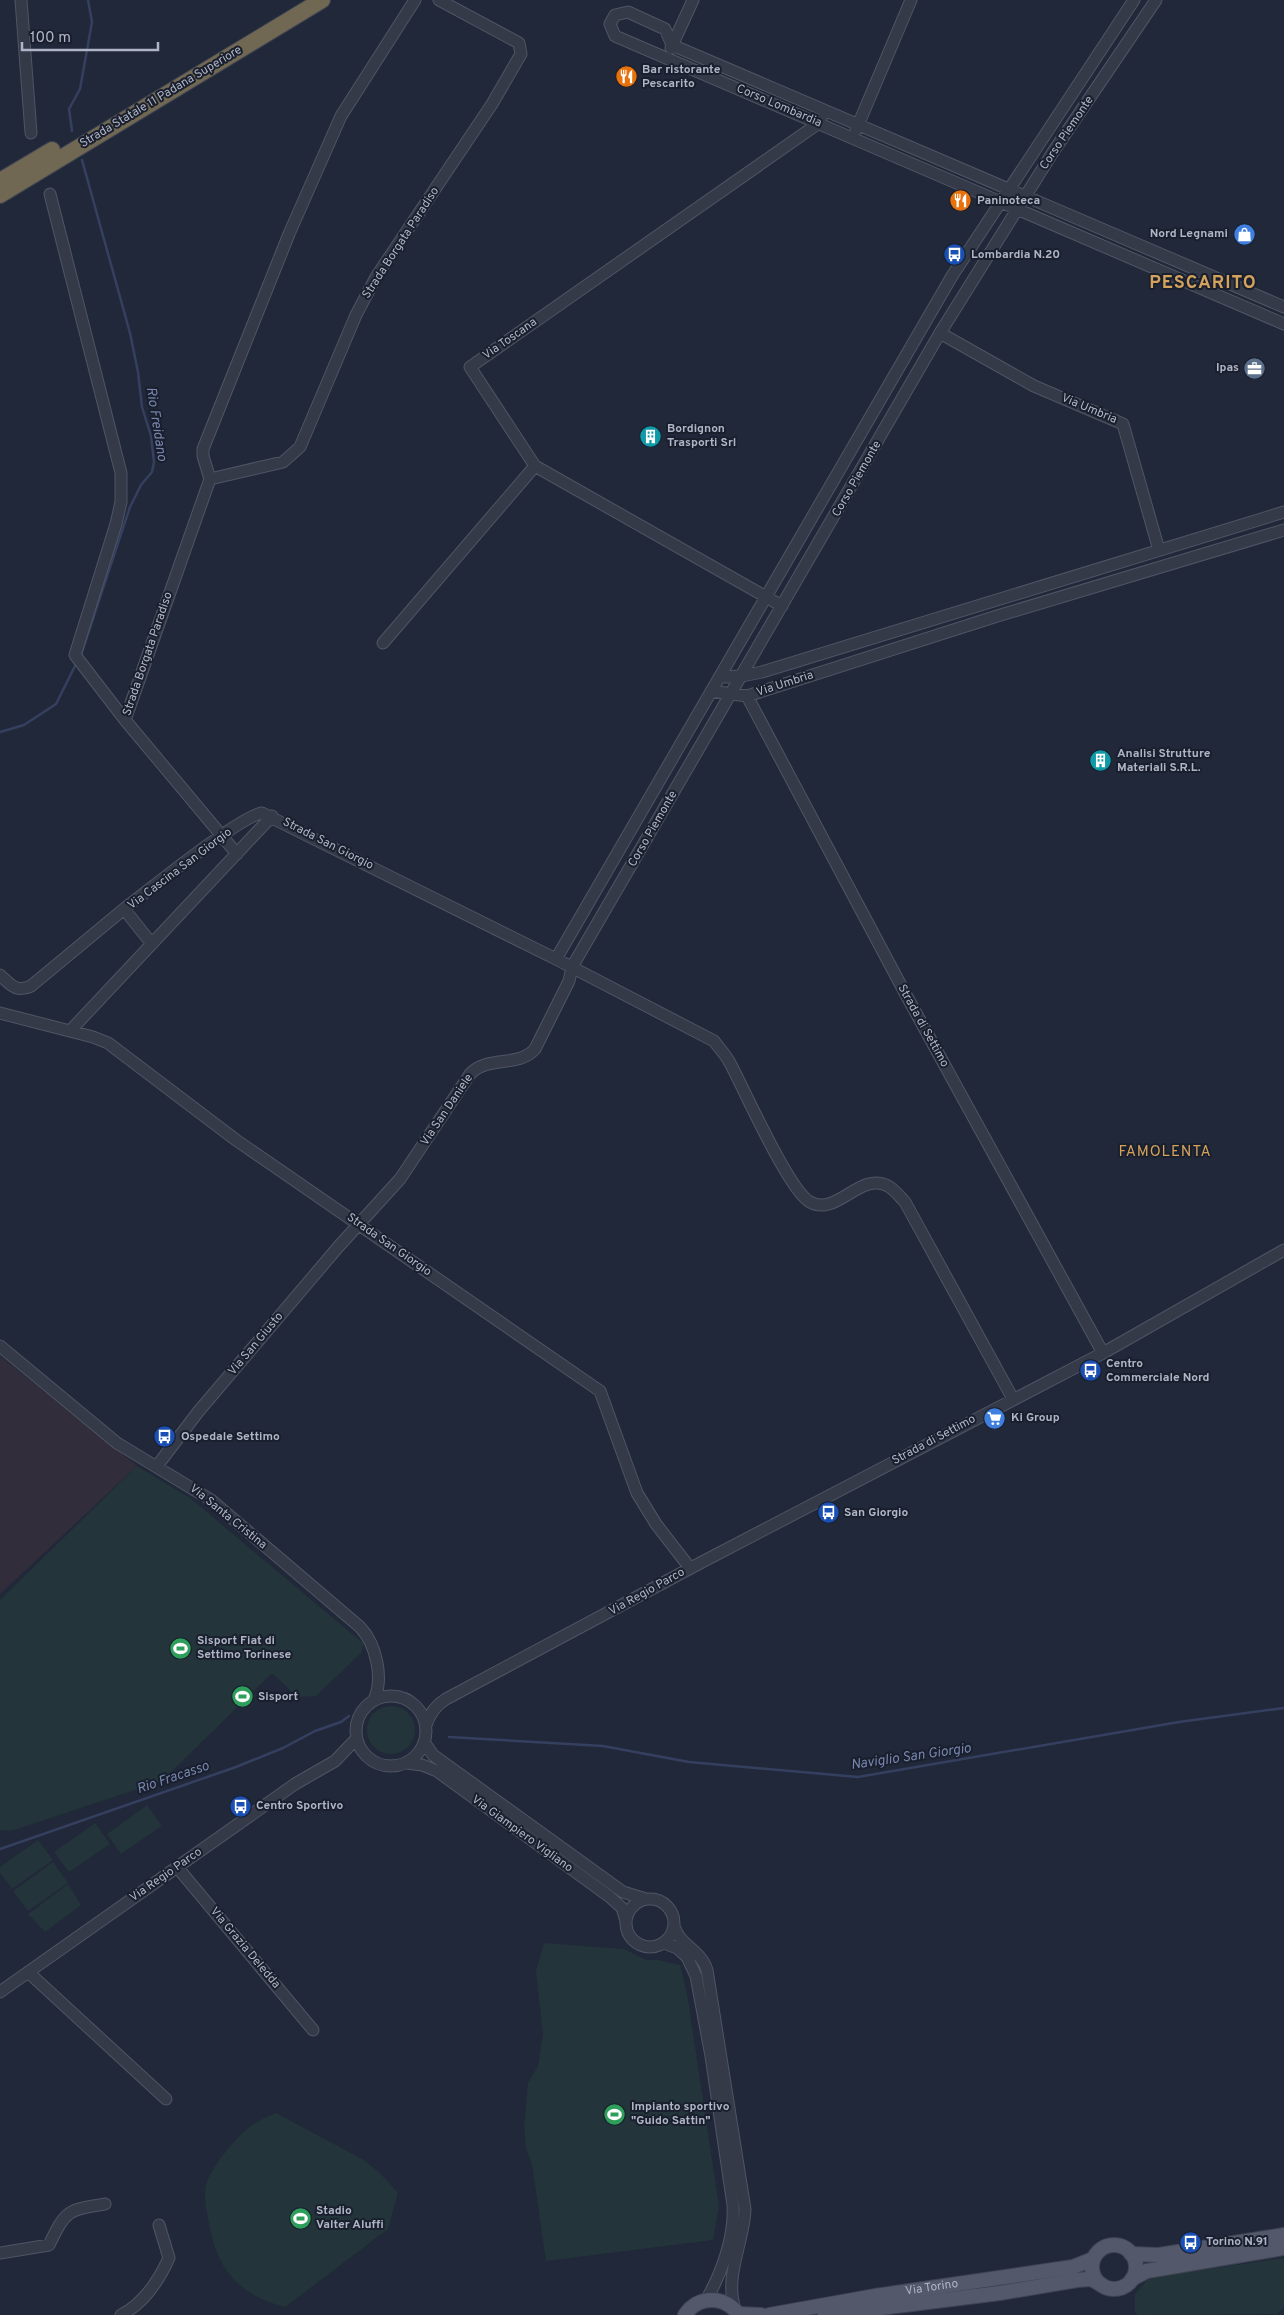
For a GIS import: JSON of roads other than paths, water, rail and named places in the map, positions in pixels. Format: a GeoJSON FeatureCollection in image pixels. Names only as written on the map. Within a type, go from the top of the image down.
{"type":"FeatureCollection","features":[{"type":"Feature","properties":{"kind":"highway","name":"Strada Statale 11 Padana Superiore"},"geometry":{"type":"LineString","coordinates":[[0,181],[300,0]]}},
{"type":"Feature","properties":{"kind":"highway","name":"Strada Statale 11 Padana Superiore"},"geometry":{"type":"LineString","coordinates":[[0,195],[322,0]]}},
{"type":"Feature","properties":{"kind":"main road"},"geometry":{"type":"LineString","coordinates":[[1131,2254],[1159,2255],[1284,2235]]}},
{"type":"Feature","properties":{"kind":"main road"},"geometry":{"type":"LineString","coordinates":[[1132,2278],[1135,2266],[1131,2254],[1124,2248],[1112,2245],[1099,2251],[1094,2259],[1093,2273],[1102,2285],[1117,2288],[1124,2286],[1132,2278],[1147,2271],[1284,2248]]}},
{"type":"Feature","properties":{"kind":"main road","name":"Via Torino"},"geometry":{"type":"LineString","coordinates":[[769,2315],[874,2296],[1073,2267],[1094,2259]]}},
{"type":"Feature","properties":{"kind":"main road","name":"Via Torino"},"geometry":{"type":"LineString","coordinates":[[825,2315],[1000,2293],[1077,2280],[1091,2280],[1102,2285]]}},
{"type":"Feature","properties":{"kind":"main road"},"geometry":{"type":"LineString","coordinates":[[685,2315],[696,2303],[706,2300],[723,2302],[738,2313],[761,2315]]}},
{"type":"Feature","properties":{"kind":"street"},"geometry":{"type":"LineString","coordinates":[[21,0],[31,133]]}},
{"type":"Feature","properties":{"kind":"street"},"geometry":{"type":"LineString","coordinates":[[210,479],[203,456],[203,448],[289,234],[341,116],[414,0]]}},
{"type":"Feature","properties":{"kind":"street","name":"Strada Borgata Paradiso"},"geometry":{"type":"LineString","coordinates":[[237,854],[125,720],[210,479],[283,462],[300,448],[356,315],[376,277],[492,104],[521,54],[519,43],[439,0]]}},
{"type":"Feature","properties":{"kind":"street"},"geometry":{"type":"LineString","coordinates":[[666,58],[693,0]]}},
{"type":"Feature","properties":{"kind":"street"},"geometry":{"type":"LineString","coordinates":[[853,138],[912,0]]}},
{"type":"Feature","properties":{"kind":"street","name":"Corso Piemonte"},"geometry":{"type":"LineString","coordinates":[[556,958],[911,346],[1008,188],[1134,0]]}},
{"type":"Feature","properties":{"kind":"street","name":"Corso Piemonte"},"geometry":{"type":"LineString","coordinates":[[572,967],[940,334],[1026,196],[1156,0]]}},
{"type":"Feature","properties":{"kind":"street","name":"Corso Lombardia"},"geometry":{"type":"LineString","coordinates":[[1284,307],[672,45],[665,29],[628,12],[615,15],[610,24],[615,36],[1284,324]]}},
{"type":"Feature","properties":{"kind":"street"},"geometry":{"type":"LineString","coordinates":[[1094,60],[1110,70]]}},
{"type":"Feature","properties":{"kind":"street"},"geometry":{"type":"LineString","coordinates":[[819,123],[825,110]]}},
{"type":"Feature","properties":{"kind":"street","name":"Via Toscana"},"geometry":{"type":"LineString","coordinates":[[782,606],[535,466],[470,367],[819,123]]}},
{"type":"Feature","properties":{"kind":"street"},"geometry":{"type":"LineString","coordinates":[[50,194],[121,473],[121,502],[116,524],[75,655],[125,720]]}},
{"type":"Feature","properties":{"kind":"street"},"geometry":{"type":"LineString","coordinates":[[1221,297],[1227,283]]}},
{"type":"Feature","properties":{"kind":"street","name":"Via Umbria"},"geometry":{"type":"LineString","coordinates":[[940,334],[1034,386],[1123,424],[1159,550]]}},
{"type":"Feature","properties":{"kind":"street"},"geometry":{"type":"LineString","coordinates":[[911,346],[928,354]]}},
{"type":"Feature","properties":{"kind":"street"},"geometry":{"type":"LineString","coordinates":[[880,400],[897,408]]}},
{"type":"Feature","properties":{"kind":"street"},"geometry":{"type":"LineString","coordinates":[[384,643],[535,466]]}},
{"type":"Feature","properties":{"kind":"street","name":"Via Umbria"},"geometry":{"type":"LineString","coordinates":[[720,677],[742,676],[850,645],[1284,512]]}},
{"type":"Feature","properties":{"kind":"street","name":"Via Umbria"},"geometry":{"type":"LineString","coordinates":[[711,691],[747,696],[994,617],[1284,530]]}},
{"type":"Feature","properties":{"kind":"street"},"geometry":{"type":"LineString","coordinates":[[1080,574],[1084,590]]}},
{"type":"Feature","properties":{"kind":"street"},"geometry":{"type":"LineString","coordinates":[[990,602],[994,617]]}},
{"type":"Feature","properties":{"kind":"street"},"geometry":{"type":"LineString","coordinates":[[850,645],[857,661]]}},
{"type":"Feature","properties":{"kind":"street","name":"Strada di Settimo"},"geometry":{"type":"LineString","coordinates":[[747,696],[905,993],[1102,1354]]}},
{"type":"Feature","properties":{"kind":"street","name":"Via Cascina San Giorgio"},"geometry":{"type":"LineString","coordinates":[[152,944],[124,909],[222,836],[255,814],[262,812],[272,816]]}},
{"type":"Feature","properties":{"kind":"street"},"geometry":{"type":"LineString","coordinates":[[70,1030],[272,816]]}},
{"type":"Feature","properties":{"kind":"street","name":"Strada San Giorgio"},"geometry":{"type":"LineString","coordinates":[[272,816],[556,958],[714,1041],[729,1061],[778,1158],[801,1197],[811,1204],[826,1205],[870,1183],[888,1186],[904,1202],[1013,1398]]}},
{"type":"Feature","properties":{"kind":"street"},"geometry":{"type":"LineString","coordinates":[[606,872],[622,881]]}},
{"type":"Feature","properties":{"kind":"street"},"geometry":{"type":"LineString","coordinates":[[0,976],[14,988],[22,990],[31,986],[124,909]]}},
{"type":"Feature","properties":{"kind":"street","name":"Via San Daniele"},"geometry":{"type":"LineString","coordinates":[[359,1224],[400,1179],[472,1071],[484,1064],[515,1060],[531,1053],[569,981],[572,967]]}},
{"type":"Feature","properties":{"kind":"street","name":"Strada San Giorgio"},"geometry":{"type":"LineString","coordinates":[[0,1013],[70,1030],[108,1043],[236,1140],[600,1391],[637,1493],[656,1524],[690,1568]]}},
{"type":"Feature","properties":{"kind":"street","name":"Via San Giusto"},"geometry":{"type":"LineString","coordinates":[[156,1466],[198,1412],[359,1224]]}},
{"type":"Feature","properties":{"kind":"street","name":"Strada di Settimo"},"geometry":{"type":"LineString","coordinates":[[856,1482],[1013,1398],[1102,1354],[1284,1250]]}},
{"type":"Feature","properties":{"kind":"street","name":"Via Santa Cristina"},"geometry":{"type":"LineString","coordinates":[[0,1346],[117,1442],[211,1500],[360,1627],[372,1647],[379,1676],[379,1686],[374,1700]]}},
{"type":"Feature","properties":{"kind":"street","name":"Via Regio Parco"},"geometry":{"type":"LineString","coordinates":[[414,1705],[439,1703],[690,1568],[856,1482]]}},
{"type":"Feature","properties":{"kind":"street"},"geometry":{"type":"LineString","coordinates":[[379,1676],[400,1697],[414,1705],[426,1725]]}},
{"type":"Feature","properties":{"kind":"street"},"geometry":{"type":"LineString","coordinates":[[400,1697],[387,1696],[374,1700],[358,1716],[356,1739],[365,1755],[385,1766],[407,1763],[416,1756],[424,1742],[426,1725],[430,1715],[439,1703]]}},
{"type":"Feature","properties":{"kind":"street","name":"Via Regio Parco"},"geometry":{"type":"LineString","coordinates":[[335,1761],[356,1739]]}},
{"type":"Feature","properties":{"kind":"street","name":"Via Giampiero Vigliano"},"geometry":{"type":"LineString","coordinates":[[424,1742],[433,1756],[623,1892],[646,1898]]}},
{"type":"Feature","properties":{"kind":"street","name":"Via Regio Parco"},"geometry":{"type":"LineString","coordinates":[[0,1992],[295,1784],[335,1761],[365,1755]]}},
{"type":"Feature","properties":{"kind":"street","name":"Via Giampiero Vigliano"},"geometry":{"type":"LineString","coordinates":[[407,1763],[422,1765],[437,1771],[610,1897],[622,1908],[626,1921]]}},
{"type":"Feature","properties":{"kind":"street","name":"Via Grazia Deledda"},"geometry":{"type":"LineString","coordinates":[[177,1867],[313,2030]]}},
{"type":"Feature","properties":{"kind":"street"},"geometry":{"type":"LineString","coordinates":[[674,1926],[670,1937],[664,1943],[657,1946],[642,1946],[630,1936],[626,1921],[632,1906],[646,1898],[662,1902],[669,1907],[673,1914],[674,1926],[680,1938],[696,1951],[705,1965],[744,2209],[743,2228],[731,2286],[738,2313]]}},
{"type":"Feature","properties":{"kind":"street"},"geometry":{"type":"LineString","coordinates":[[664,1943],[677,1948],[687,1957],[696,1976],[711,2056],[733,2205],[733,2225],[717,2278],[706,2300]]}},
{"type":"Feature","properties":{"kind":"street"},"geometry":{"type":"LineString","coordinates":[[28,1972],[166,2098]]}},
{"type":"Feature","properties":{"kind":"street"},"geometry":{"type":"LineString","coordinates":[[0,2253],[49,2245],[65,2215],[75,2209],[105,2204]]}},
{"type":"Feature","properties":{"kind":"street"},"geometry":{"type":"LineString","coordinates":[[121,2315],[130,2310],[155,2283],[169,2258],[159,2225]]}},
{"type":"Feature","properties":{"kind":"waterway","name":"Rio Freidano"},"geometry":{"type":"LineString","coordinates":[[72,131],[69,109],[80,89],[92,22],[88,0]]}},
{"type":"Feature","properties":{"kind":"waterway","name":"Rio Freidano"},"geometry":{"type":"LineString","coordinates":[[81,655],[130,507],[141,485],[152,472],[154,462],[151,436],[142,407],[138,372],[130,333],[82,160]]}},
{"type":"Feature","properties":{"kind":"waterway","name":"Rio Freidano"},"geometry":{"type":"LineString","coordinates":[[0,732],[24,725],[56,704],[76,664]]}},
{"type":"Feature","properties":{"kind":"waterway","name":"Naviglio San Giorgio"},"geometry":{"type":"LineString","coordinates":[[449,1737],[603,1746],[689,1762],[858,1777],[1179,1722],[1284,1708]]}},
{"type":"Feature","properties":{"kind":"waterway","name":"Rio Fracasso"},"geometry":{"type":"LineString","coordinates":[[0,1849],[236,1767],[283,1748],[315,1731],[341,1722],[349,1716]]}},
{"type":"Feature","properties":{"kind":"place","name":"Bar ristorante Pescarito"},"geometry":{"type":"Point","coordinates":[626,77]}},
{"type":"Feature","properties":{"kind":"place","name":"Paninoteca"},"geometry":{"type":"Point","coordinates":[961,201]}},
{"type":"Feature","properties":{"kind":"place","name":"Nord Legnami"},"geometry":{"type":"Point","coordinates":[1244,234]}},
{"type":"Feature","properties":{"kind":"place","name":"Lombardia N.20"},"geometry":{"type":"Point","coordinates":[955,255]}},
{"type":"Feature","properties":{"kind":"place","name":"Ipas"},"geometry":{"type":"Point","coordinates":[1255,368]}},
{"type":"Feature","properties":{"kind":"place","name":"Bordignon Trasporti Srl"},"geometry":{"type":"Point","coordinates":[651,436]}},
{"type":"Feature","properties":{"kind":"place","name":"Analisi Strutture Materiali S.R.L."},"geometry":{"type":"Point","coordinates":[1101,761]}},
{"type":"Feature","properties":{"kind":"place","name":"Centro Commerciale Nord"},"geometry":{"type":"Point","coordinates":[1090,1371]}},
{"type":"Feature","properties":{"kind":"place","name":"Ki Group"},"geometry":{"type":"Point","coordinates":[995,1418]}},
{"type":"Feature","properties":{"kind":"place","name":"Ospedale Settimo"},"geometry":{"type":"Point","coordinates":[165,1437]}},
{"type":"Feature","properties":{"kind":"place","name":"San Giorgio"},"geometry":{"type":"Point","coordinates":[828,1513]}},
{"type":"Feature","properties":{"kind":"place","name":"Sisport Fiat di Settimo Torinese"},"geometry":{"type":"Point","coordinates":[181,1648]}},
{"type":"Feature","properties":{"kind":"place","name":"Sisport"},"geometry":{"type":"Point","coordinates":[242,1697]}},
{"type":"Feature","properties":{"kind":"place","name":"Centro Sportivo"},"geometry":{"type":"Point","coordinates":[240,1806]}},
{"type":"Feature","properties":{"kind":"place","name":"Impianto sportivo \"Guido Sattin\""},"geometry":{"type":"Point","coordinates":[615,2114]}},
{"type":"Feature","properties":{"kind":"place","name":"Stadio Valter Aluffi"},"geometry":{"type":"Point","coordinates":[300,2218]}},
{"type":"Feature","properties":{"kind":"place","name":"Torino N.91"},"geometry":{"type":"Point","coordinates":[1190,2242]}},
{"type":"Feature","properties":{"kind":"district","name":"PESCARITO"},"geometry":{"type":"Point","coordinates":[1203,283]}},
{"type":"Feature","properties":{"kind":"district","name":"FAMOLENTA"},"geometry":{"type":"Point","coordinates":[1165,1152]}}]}
